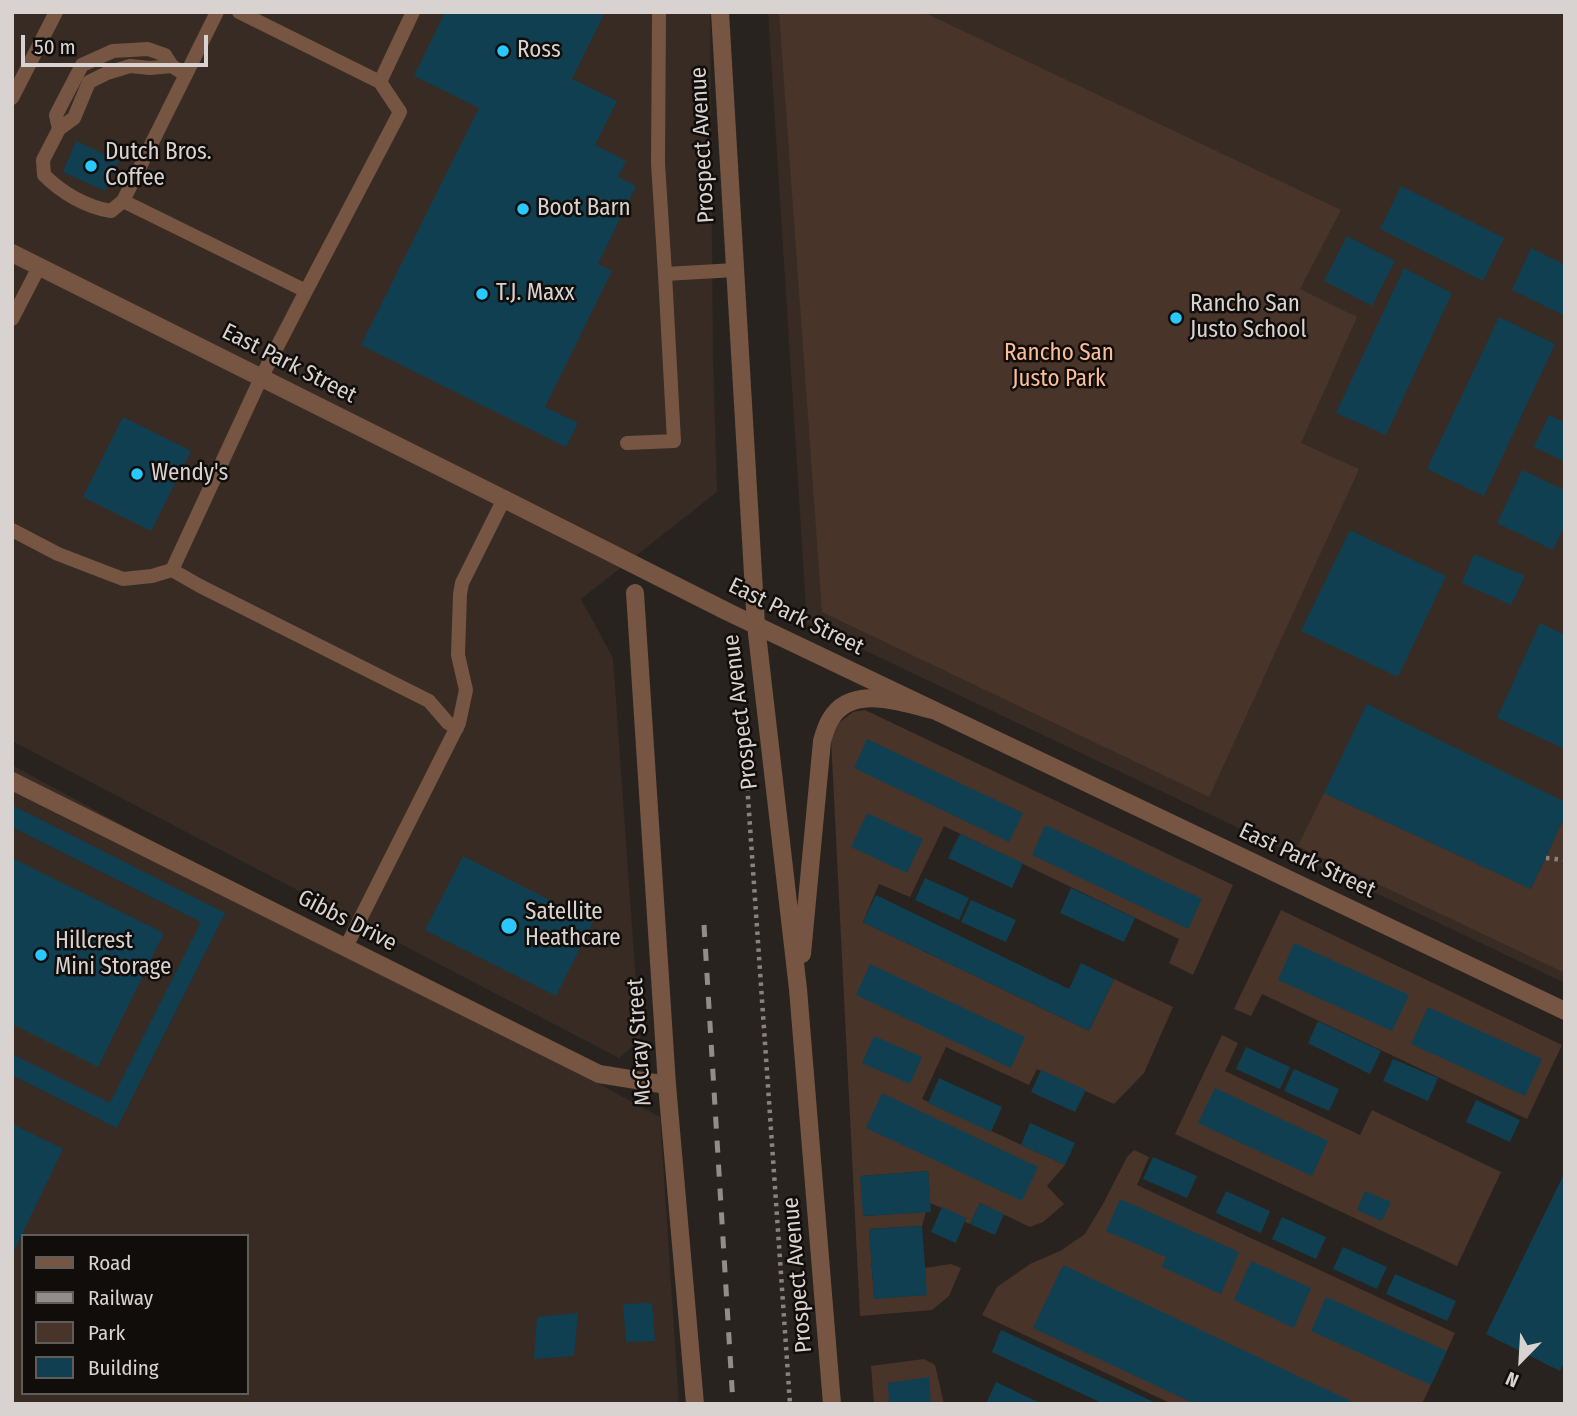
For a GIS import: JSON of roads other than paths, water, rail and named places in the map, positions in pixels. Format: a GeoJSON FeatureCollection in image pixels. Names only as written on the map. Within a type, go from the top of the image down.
{"type":"FeatureCollection","features":[{"type":"Feature","properties":{"kind":"street","name":"Prospect Avenue"},"geometry":{"type":"LineString","coordinates":[[720,12],[756,625],[798,989],[832,1404]]}},
{"type":"Feature","properties":{"kind":"street","name":"East Park Street"},"geometry":{"type":"LineString","coordinates":[[12,253],[756,625],[1565,1010]]}},
{"type":"Feature","properties":{"kind":"street","name":"McCray Street"},"geometry":{"type":"LineString","coordinates":[[635,593],[667,1086],[695,1404]]}},
{"type":"Feature","properties":{"kind":"street"},"geometry":{"type":"LineString","coordinates":[[798,989],[822,741],[830,719],[838,709],[863,698],[883,699],[933,710]]}},
{"type":"Feature","properties":{"kind":"street","name":"Gibbs Drive"},"geometry":{"type":"LineString","coordinates":[[12,781],[599,1074],[667,1086]]}},
{"type":"Feature","properties":{"kind":"lane"},"geometry":{"type":"LineString","coordinates":[[12,98],[56,12]]}},
{"type":"Feature","properties":{"kind":"lane"},"geometry":{"type":"LineString","coordinates":[[186,75],[172,66],[165,55],[148,49],[113,51],[82,65],[56,115],[59,129],[43,160],[44,175],[58,189],[97,209],[111,211],[123,201],[186,75],[217,12]]}},
{"type":"Feature","properties":{"kind":"lane"},"geometry":{"type":"LineString","coordinates":[[172,570],[261,378],[400,112],[380,82],[239,12]]}},
{"type":"Feature","properties":{"kind":"lane"},"geometry":{"type":"LineString","coordinates":[[380,82],[413,12]]}},
{"type":"Feature","properties":{"kind":"lane"},"geometry":{"type":"LineString","coordinates":[[627,443],[674,441],[658,163],[659,12]]}},
{"type":"Feature","properties":{"kind":"lane"},"geometry":{"type":"LineString","coordinates":[[123,201],[306,291]]}},
{"type":"Feature","properties":{"kind":"lane"},"geometry":{"type":"LineString","coordinates":[[12,319],[39,267]]}},
{"type":"Feature","properties":{"kind":"lane"},"geometry":{"type":"LineString","coordinates":[[665,274],[735,270]]}},
{"type":"Feature","properties":{"kind":"lane"},"geometry":{"type":"LineString","coordinates":[[346,947],[457,728],[466,690],[458,655],[462,583],[504,499]]}},
{"type":"Feature","properties":{"kind":"lane"},"geometry":{"type":"LineString","coordinates":[[12,530],[58,554],[123,579],[152,576],[172,570],[429,701],[448,723],[457,728]]}},
{"type":"Feature","properties":{"kind":"railway"},"geometry":{"type":"LineString","coordinates":[[704,925],[733,1404]]}},
{"type":"Feature","properties":{"kind":"place","name":"Ross"},"geometry":{"type":"Point","coordinates":[503,51]}},
{"type":"Feature","properties":{"kind":"place","name":"Dutch Bros. Coffee"},"geometry":{"type":"Point","coordinates":[91,166]}},
{"type":"Feature","properties":{"kind":"place","name":"Boot Barn"},"geometry":{"type":"Point","coordinates":[523,209]}},
{"type":"Feature","properties":{"kind":"place","name":"T.J. Maxx"},"geometry":{"type":"Point","coordinates":[482,294]}},
{"type":"Feature","properties":{"kind":"place","name":"Rancho San Justo School"},"geometry":{"type":"Point","coordinates":[1176,318]}},
{"type":"Feature","properties":{"kind":"place","name":"Wendy's"},"geometry":{"type":"Point","coordinates":[137,474]}},
{"type":"Feature","properties":{"kind":"place","name":"Satellite Heathcare"},"geometry":{"type":"Point","coordinates":[509,926]}},
{"type":"Feature","properties":{"kind":"place","name":"Hillcrest Mini Storage"},"geometry":{"type":"Point","coordinates":[41,955]}},
{"type":"Feature","properties":{"kind":"park label","name":"Rancho San Justo Park"},"geometry":{"type":"Point","coordinates":[1059,367]}}]}
